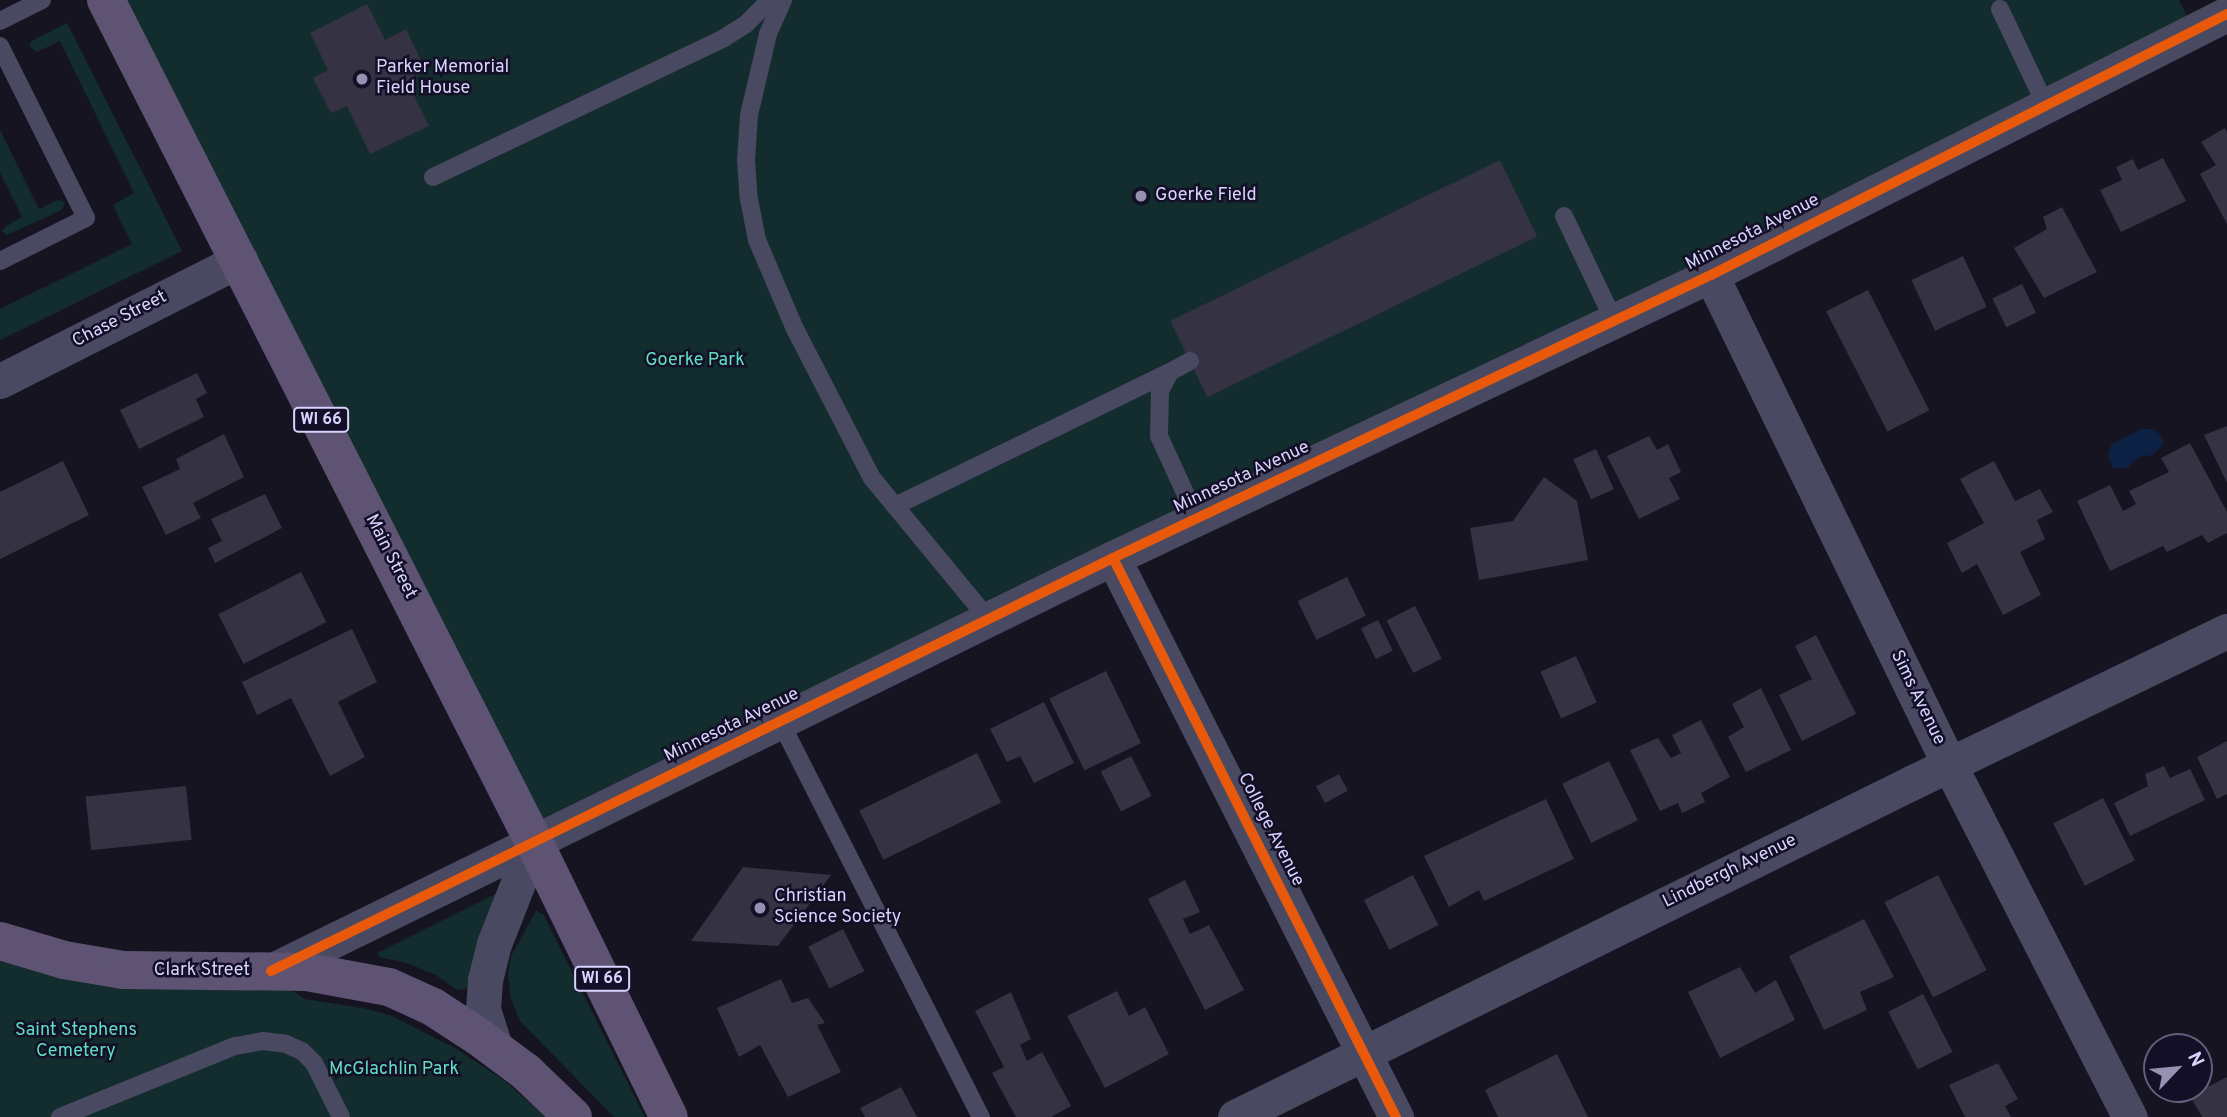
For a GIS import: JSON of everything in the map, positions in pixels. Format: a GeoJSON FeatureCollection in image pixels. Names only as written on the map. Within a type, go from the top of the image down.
{"type":"FeatureCollection","features":[{"type":"Feature","properties":{"kind":"main road","name":"Main Street"},"geometry":{"type":"LineString","coordinates":[[106,0],[534,842],[669,1117]]}},
{"type":"Feature","properties":{"kind":"main road","name":"Clark Street"},"geometry":{"type":"LineString","coordinates":[[0,941],[64,960],[123,970],[271,971],[345,977],[389,987],[433,1007],[496,1050],[526,1072],[573,1117]]}},
{"type":"Feature","properties":{"kind":"street","name":"Minnesota Avenue"},"geometry":{"type":"LineString","coordinates":[[271,971],[1113,558],[1711,275],[2227,15]]}},
{"type":"Feature","properties":{"kind":"street","name":"Chase Street"},"geometry":{"type":"LineString","coordinates":[[0,381],[240,260]]}},
{"type":"Feature","properties":{"kind":"street","name":"Sims Avenue"},"geometry":{"type":"LineString","coordinates":[[1711,275],[1949,764],[2130,1117]]}},
{"type":"Feature","properties":{"kind":"street","name":"College Avenue"},"geometry":{"type":"LineString","coordinates":[[1113,558],[1396,1117]]}},
{"type":"Feature","properties":{"kind":"street","name":"Lindbergh Avenue"},"geometry":{"type":"LineString","coordinates":[[1235,1117],[1949,764],[2227,631]]}},
{"type":"Feature","properties":{"kind":"street"},"geometry":{"type":"LineString","coordinates":[[496,1050],[483,1009],[485,980],[494,944],[534,842]]}},
{"type":"Feature","properties":{"kind":"lane"},"geometry":{"type":"LineString","coordinates":[[0,21],[43,0]]}},
{"type":"Feature","properties":{"kind":"lane"},"geometry":{"type":"LineString","coordinates":[[433,177],[724,38],[746,24],[770,0]]}},
{"type":"Feature","properties":{"kind":"lane"},"geometry":{"type":"LineString","coordinates":[[783,0],[768,34],[748,129],[748,199],[757,240],[789,316],[845,430],[872,478],[989,620]]}},
{"type":"Feature","properties":{"kind":"lane"},"geometry":{"type":"LineString","coordinates":[[2000,9],[2046,106]]}},
{"type":"Feature","properties":{"kind":"lane"},"geometry":{"type":"LineString","coordinates":[[0,46],[86,218],[0,261]]}},
{"type":"Feature","properties":{"kind":"lane"},"geometry":{"type":"LineString","coordinates":[[1564,216],[1614,321]]}},
{"type":"Feature","properties":{"kind":"lane"},"geometry":{"type":"LineString","coordinates":[[895,506],[1190,361]]}},
{"type":"Feature","properties":{"kind":"lane"},"geometry":{"type":"LineString","coordinates":[[1170,372],[1160,391],[1159,436],[1197,519]]}},
{"type":"Feature","properties":{"kind":"lane"},"geometry":{"type":"LineString","coordinates":[[780,721],[981,1117]]}},
{"type":"Feature","properties":{"kind":"lane"},"geometry":{"type":"LineString","coordinates":[[60,1117],[235,1046],[263,1041],[285,1044],[308,1056],[341,1117]]}},
{"type":"Feature","properties":{"kind":"green space","name":"Goerke Park"},"geometry":{"type":"Polygon","coordinates":[[[102,0],[2179,0],[2194,31],[534,842],[102,0]]]}},
{"type":"Feature","properties":{"kind":"green space"},"geometry":{"type":"Polygon","coordinates":[[[67,23],[182,251],[0,340],[0,309],[132,244],[113,205],[134,193],[60,41],[37,52],[29,46],[32,41],[67,23]]]}},
{"type":"Feature","properties":{"kind":"green space"},"geometry":{"type":"Polygon","coordinates":[[[0,130],[39,209],[57,200],[65,202],[62,210],[7,235],[2,231],[5,227],[22,217],[0,173],[0,130]]]}},
{"type":"Feature","properties":{"kind":"green space"},"geometry":{"type":"Polygon","coordinates":[[[503,890],[466,989],[457,990],[436,975],[407,963],[379,957],[377,953],[503,890]]]}},
{"type":"Feature","properties":{"kind":"green space"},"geometry":{"type":"Polygon","coordinates":[[[536,911],[543,914],[645,1117],[614,1117],[520,1021],[511,999],[508,975],[511,956],[536,911]]]}},
{"type":"Feature","properties":{"kind":"green space","name":"Saint Stephens Cemetery"},"geometry":{"type":"Polygon","coordinates":[[[0,954],[225,976],[294,992],[305,999],[368,1009],[392,1016],[455,1048],[505,1081],[546,1117],[0,1117],[0,954]]]}},
{"type":"Feature","properties":{"kind":"water"},"geometry":{"type":"Polygon","coordinates":[[[2141,429],[2152,429],[2160,435],[2163,441],[2161,447],[2152,455],[2139,457],[2127,468],[2113,468],[2108,455],[2111,445],[2141,429]]]}},
{"type":"Feature","properties":{"kind":"building","name":"Parker Memorial Field House"},"geometry":{"type":"Polygon","coordinates":[[[367,4],[385,40],[406,29],[426,71],[407,81],[429,126],[370,154],[347,106],[331,113],[313,78],[328,70],[310,33],[367,4]]]}},
{"type":"Feature","properties":{"kind":"building"},"geometry":{"type":"Polygon","coordinates":[[[2225,128],[2227,224],[2200,174],[2216,165],[2201,142],[2225,128]]]}},
{"type":"Feature","properties":{"kind":"building"},"geometry":{"type":"Polygon","coordinates":[[[2163,158],[2186,201],[2121,232],[2100,190],[2122,180],[2116,167],[2133,159],[2138,170],[2163,158]]]}},
{"type":"Feature","properties":{"kind":"building"},"geometry":{"type":"Polygon","coordinates":[[[1500,160],[1537,236],[1207,397],[1170,321],[1500,160]]]}},
{"type":"Feature","properties":{"kind":"building"},"geometry":{"type":"Polygon","coordinates":[[[2062,207],[2097,272],[2044,298],[2014,248],[2047,229],[2043,217],[2062,207]]]}},
{"type":"Feature","properties":{"kind":"building"},"geometry":{"type":"Polygon","coordinates":[[[1963,256],[1987,307],[1935,331],[1911,280],[1963,256]]]}},
{"type":"Feature","properties":{"kind":"building"},"geometry":{"type":"Polygon","coordinates":[[[2022,284],[2036,313],[2006,327],[1992,298],[2022,284]]]}},
{"type":"Feature","properties":{"kind":"building"},"geometry":{"type":"Polygon","coordinates":[[[1868,290],[1929,410],[1887,432],[1826,311],[1868,290]]]}},
{"type":"Feature","properties":{"kind":"building"},"geometry":{"type":"Polygon","coordinates":[[[197,373],[207,393],[196,399],[204,417],[139,449],[120,410],[197,373]]]}},
{"type":"Feature","properties":{"kind":"building"},"geometry":{"type":"Polygon","coordinates":[[[2227,426],[2227,483],[2204,435],[2227,426]]]}},
{"type":"Feature","properties":{"kind":"building"},"geometry":{"type":"Polygon","coordinates":[[[224,434],[244,477],[193,503],[201,518],[166,535],[142,487],[180,469],[176,459],[224,434]]]}},
{"type":"Feature","properties":{"kind":"building"},"geometry":{"type":"Polygon","coordinates":[[[1649,436],[1657,450],[1668,444],[1681,472],[1669,478],[1680,499],[1639,519],[1607,456],[1649,436]]]}},
{"type":"Feature","properties":{"kind":"building"},"geometry":{"type":"Polygon","coordinates":[[[2190,443],[2227,512],[2227,533],[2208,543],[2202,535],[2167,552],[2163,546],[2110,571],[2077,501],[2110,485],[2123,511],[2136,504],[2129,491],[2169,472],[2161,458],[2190,443]]]}},
{"type":"Feature","properties":{"kind":"building"},"geometry":{"type":"Polygon","coordinates":[[[1596,449],[1614,489],[1591,499],[1573,459],[1596,449]]]}},
{"type":"Feature","properties":{"kind":"building"},"geometry":{"type":"Polygon","coordinates":[[[63,461],[89,515],[0,559],[0,492],[63,461]]]}},
{"type":"Feature","properties":{"kind":"building"},"geometry":{"type":"Polygon","coordinates":[[[1994,461],[2015,501],[2040,489],[2053,512],[2037,520],[2045,539],[2020,552],[2041,595],[2003,615],[1977,564],[1962,573],[1947,543],[1984,523],[1960,479],[1994,461]]]}},
{"type":"Feature","properties":{"kind":"building"},"geometry":{"type":"Polygon","coordinates":[[[1544,477],[1577,501],[1588,560],[1479,580],[1470,528],[1513,521],[1544,477]]]}},
{"type":"Feature","properties":{"kind":"building"},"geometry":{"type":"Polygon","coordinates":[[[265,494],[282,528],[215,563],[208,548],[222,541],[211,519],[265,494]]]}},
{"type":"Feature","properties":{"kind":"building"},"geometry":{"type":"Polygon","coordinates":[[[301,572],[326,622],[244,664],[218,614],[301,572]]]}},
{"type":"Feature","properties":{"kind":"building"},"geometry":{"type":"Polygon","coordinates":[[[1347,577],[1366,616],[1316,640],[1298,601],[1347,577]]]}},
{"type":"Feature","properties":{"kind":"building"},"geometry":{"type":"Polygon","coordinates":[[[1415,606],[1442,659],[1413,673],[1386,621],[1415,606]]]}},
{"type":"Feature","properties":{"kind":"building"},"geometry":{"type":"Polygon","coordinates":[[[1378,620],[1393,651],[1376,659],[1361,628],[1378,620]]]}},
{"type":"Feature","properties":{"kind":"building"},"geometry":{"type":"Polygon","coordinates":[[[352,629],[377,682],[338,702],[365,757],[330,776],[291,698],[257,715],[242,682],[352,629]]]}},
{"type":"Feature","properties":{"kind":"building"},"geometry":{"type":"Polygon","coordinates":[[[1816,635],[1856,714],[1802,741],[1779,695],[1812,679],[1795,646],[1816,635]]]}},
{"type":"Feature","properties":{"kind":"building"},"geometry":{"type":"Polygon","coordinates":[[[1576,656],[1597,703],[1561,718],[1540,672],[1576,656]]]}},
{"type":"Feature","properties":{"kind":"building"},"geometry":{"type":"Polygon","coordinates":[[[1106,671],[1141,743],[1084,771],[1049,699],[1106,671]]]}},
{"type":"Feature","properties":{"kind":"building"},"geometry":{"type":"Polygon","coordinates":[[[1761,688],[1791,750],[1746,772],[1728,737],[1744,727],[1732,704],[1761,688]]]}},
{"type":"Feature","properties":{"kind":"building"},"geometry":{"type":"Polygon","coordinates":[[[1044,702],[1074,763],[1034,783],[1020,756],[1007,762],[990,729],[1044,702]]]}},
{"type":"Feature","properties":{"kind":"building"},"geometry":{"type":"Polygon","coordinates":[[[1701,720],[1730,777],[1701,793],[1705,802],[1682,813],[1678,803],[1660,811],[1630,750],[1658,738],[1671,758],[1681,753],[1672,735],[1701,720]]]}},
{"type":"Feature","properties":{"kind":"building"},"geometry":{"type":"Polygon","coordinates":[[[2227,741],[2227,794],[2217,799],[2197,757],[2227,741]]]}},
{"type":"Feature","properties":{"kind":"building"},"geometry":{"type":"Polygon","coordinates":[[[977,753],[1001,802],[883,860],[859,810],[977,753]]]}},
{"type":"Feature","properties":{"kind":"building"},"geometry":{"type":"Polygon","coordinates":[[[1131,756],[1151,796],[1121,812],[1101,771],[1131,756]]]}},
{"type":"Feature","properties":{"kind":"building"},"geometry":{"type":"Polygon","coordinates":[[[1609,761],[1638,820],[1591,843],[1562,784],[1609,761]]]}},
{"type":"Feature","properties":{"kind":"building"},"geometry":{"type":"Polygon","coordinates":[[[2164,766],[2170,778],[2190,769],[2205,800],[2130,836],[2114,803],[2148,786],[2145,774],[2164,766]]]}},
{"type":"Feature","properties":{"kind":"building"},"geometry":{"type":"Polygon","coordinates":[[[1339,774],[1348,791],[1325,803],[1316,786],[1339,774]]]}},
{"type":"Feature","properties":{"kind":"building"},"geometry":{"type":"Polygon","coordinates":[[[186,786],[192,840],[91,850],[86,797],[186,786]]]}},
{"type":"Feature","properties":{"kind":"building"},"geometry":{"type":"Polygon","coordinates":[[[2103,798],[2135,860],[2085,886],[2053,823],[2103,798]]]}},
{"type":"Feature","properties":{"kind":"building"},"geometry":{"type":"Polygon","coordinates":[[[1546,799],[1574,859],[1484,901],[1479,890],[1449,907],[1424,856],[1546,799]]]}},
{"type":"Feature","properties":{"kind":"building","name":"Christian Science Society"},"geometry":{"type":"Polygon","coordinates":[[[743,867],[831,875],[778,946],[691,941],[743,867]]]}},
{"type":"Feature","properties":{"kind":"building"},"geometry":{"type":"Polygon","coordinates":[[[1413,875],[1438,925],[1389,950],[1364,900],[1413,875]]]}},
{"type":"Feature","properties":{"kind":"building"},"geometry":{"type":"Polygon","coordinates":[[[1938,875],[1987,970],[1933,998],[1885,902],[1938,875]]]}},
{"type":"Feature","properties":{"kind":"building"},"geometry":{"type":"Polygon","coordinates":[[[1185,880],[1200,912],[1183,919],[1190,934],[1209,925],[1244,990],[1205,1010],[1148,899],[1185,880]]]}},
{"type":"Feature","properties":{"kind":"building"},"geometry":{"type":"Polygon","coordinates":[[[1864,919],[1894,977],[1860,992],[1867,1010],[1824,1030],[1789,956],[1864,919]]]}},
{"type":"Feature","properties":{"kind":"building"},"geometry":{"type":"Polygon","coordinates":[[[843,929],[864,971],[830,989],[808,947],[843,929]]]}},
{"type":"Feature","properties":{"kind":"building"},"geometry":{"type":"Polygon","coordinates":[[[1740,967],[1755,993],[1776,980],[1795,1020],[1720,1058],[1688,992],[1740,967]]]}},
{"type":"Feature","properties":{"kind":"building"},"geometry":{"type":"Polygon","coordinates":[[[781,979],[792,1003],[808,998],[825,1023],[817,1025],[841,1072],[788,1097],[760,1045],[739,1057],[717,1008],[781,979]]]}},
{"type":"Feature","properties":{"kind":"building"},"geometry":{"type":"Polygon","coordinates":[[[1117,991],[1129,1016],[1145,1007],[1169,1054],[1105,1088],[1067,1016],[1117,991]]]}},
{"type":"Feature","properties":{"kind":"building"},"geometry":{"type":"Polygon","coordinates":[[[1011,992],[1031,1039],[1020,1045],[1027,1061],[1042,1052],[1071,1106],[1051,1117],[1016,1117],[992,1073],[1004,1067],[975,1011],[1011,992]]]}},
{"type":"Feature","properties":{"kind":"building"},"geometry":{"type":"Polygon","coordinates":[[[1923,994],[1953,1052],[1918,1070],[1888,1012],[1923,994]]]}},
{"type":"Feature","properties":{"kind":"building"},"geometry":{"type":"Polygon","coordinates":[[[1557,1054],[1588,1117],[1498,1117],[1485,1090],[1557,1054]]]}},
{"type":"Feature","properties":{"kind":"building"},"geometry":{"type":"Polygon","coordinates":[[[1998,1063],[2018,1099],[2005,1106],[2011,1117],[1965,1117],[1949,1085],[1998,1063]]]}},
{"type":"Feature","properties":{"kind":"building"},"geometry":{"type":"Polygon","coordinates":[[[2227,1077],[2227,1117],[2202,1117],[2194,1103],[2213,1103],[2213,1084],[2227,1077]]]}},
{"type":"Feature","properties":{"kind":"building"},"geometry":{"type":"Polygon","coordinates":[[[901,1087],[917,1117],[865,1117],[860,1108],[901,1087]]]}},
{"type":"Feature","properties":{"kind":"cycle path"},"geometry":{"type":"LineString","coordinates":[[271,971],[1113,558],[1711,275],[2227,14]]}},
{"type":"Feature","properties":{"kind":"cycle path"},"geometry":{"type":"LineString","coordinates":[[1113,558],[1396,1117]]}},
{"type":"Feature","properties":{"kind":"place","name":"Parker Memorial Field House"},"geometry":{"type":"Point","coordinates":[362,79]}},
{"type":"Feature","properties":{"kind":"place","name":"Goerke Field"},"geometry":{"type":"Point","coordinates":[1141,196]}},
{"type":"Feature","properties":{"kind":"place","name":"Christian Science Society"},"geometry":{"type":"Point","coordinates":[760,908]}},
{"type":"Feature","properties":{"kind":"park label","name":"McGlachlin Park"},"geometry":{"type":"Point","coordinates":[394,1070]}}]}
